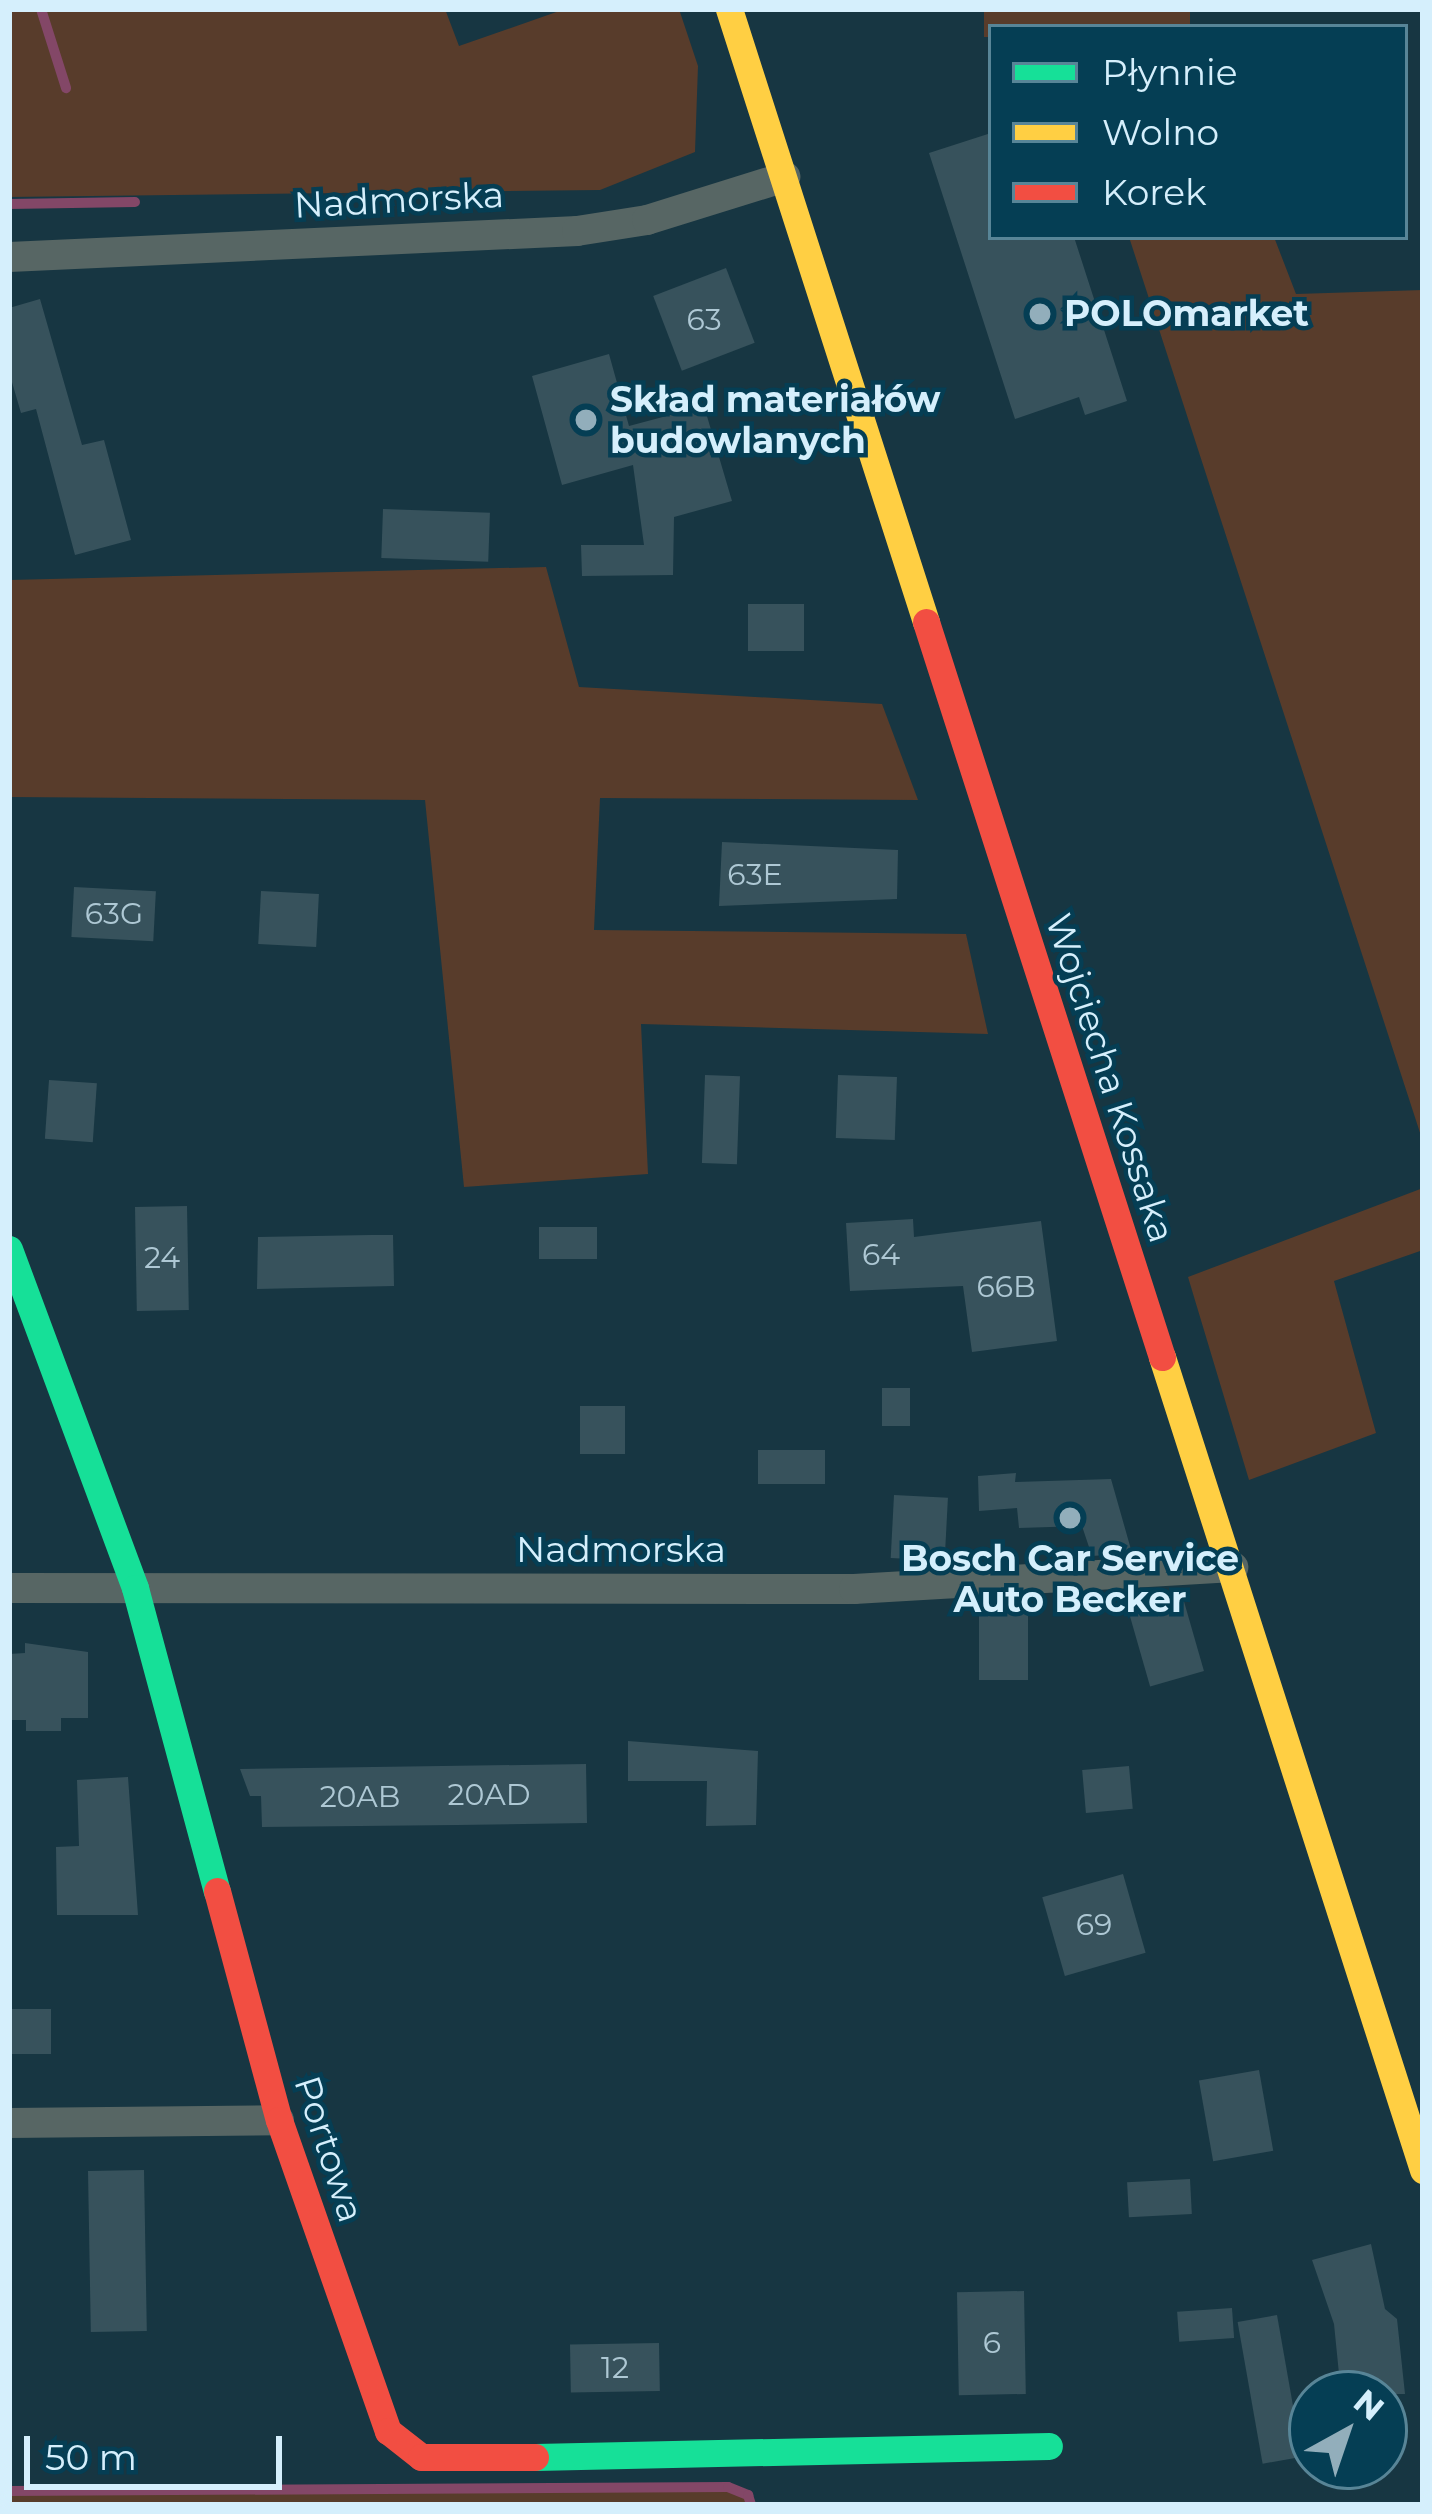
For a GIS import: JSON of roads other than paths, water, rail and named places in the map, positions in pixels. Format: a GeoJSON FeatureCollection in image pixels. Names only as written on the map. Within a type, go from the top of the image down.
{"type":"FeatureCollection","features":[{"type":"Feature","properties":{"kind":"main road","name":"Wojciecha Kossaka"},"geometry":{"type":"LineString","coordinates":[[729,9],[1043,999],[1233,1567],[1423,2170]]}},
{"type":"Feature","properties":{"kind":"main road","name":"Portowa"},"geometry":{"type":"LineString","coordinates":[[9,1249],[135,1588],[279,2120],[388,2432],[421,2457],[682,2458],[1048,2446]]}},
{"type":"Feature","properties":{"kind":"street","name":"Nadmorska"},"geometry":{"type":"LineString","coordinates":[[9,257],[577,232],[647,220],[785,177]]}},
{"type":"Feature","properties":{"kind":"street","name":"Nadmorska"},"geometry":{"type":"LineString","coordinates":[[9,1588],[854,1589],[1233,1567]]}},
{"type":"Feature","properties":{"kind":"street"},"geometry":{"type":"LineString","coordinates":[[9,2123],[279,2120]]}},
{"type":"Feature","properties":{"kind":"waterway"},"geometry":{"type":"LineString","coordinates":[[41,9],[66,88]]}},
{"type":"Feature","properties":{"kind":"waterway"},"geometry":{"type":"LineString","coordinates":[[9,204],[135,202]]}},
{"type":"Feature","properties":{"kind":"waterway"},"geometry":{"type":"LineString","coordinates":[[9,2491],[728,2487],[748,2495],[751,2505]]}},
{"type":"Feature","properties":{"kind":"place","name":"POLOmarket"},"geometry":{"type":"Point","coordinates":[1040,314]}},
{"type":"Feature","properties":{"kind":"place","name":"Skład materiałów budowlanych"},"geometry":{"type":"Point","coordinates":[586,420]}},
{"type":"Feature","properties":{"kind":"place","name":"Bosch Car Service Auto Becker"},"geometry":{"type":"Point","coordinates":[1070,1518]}}]}
